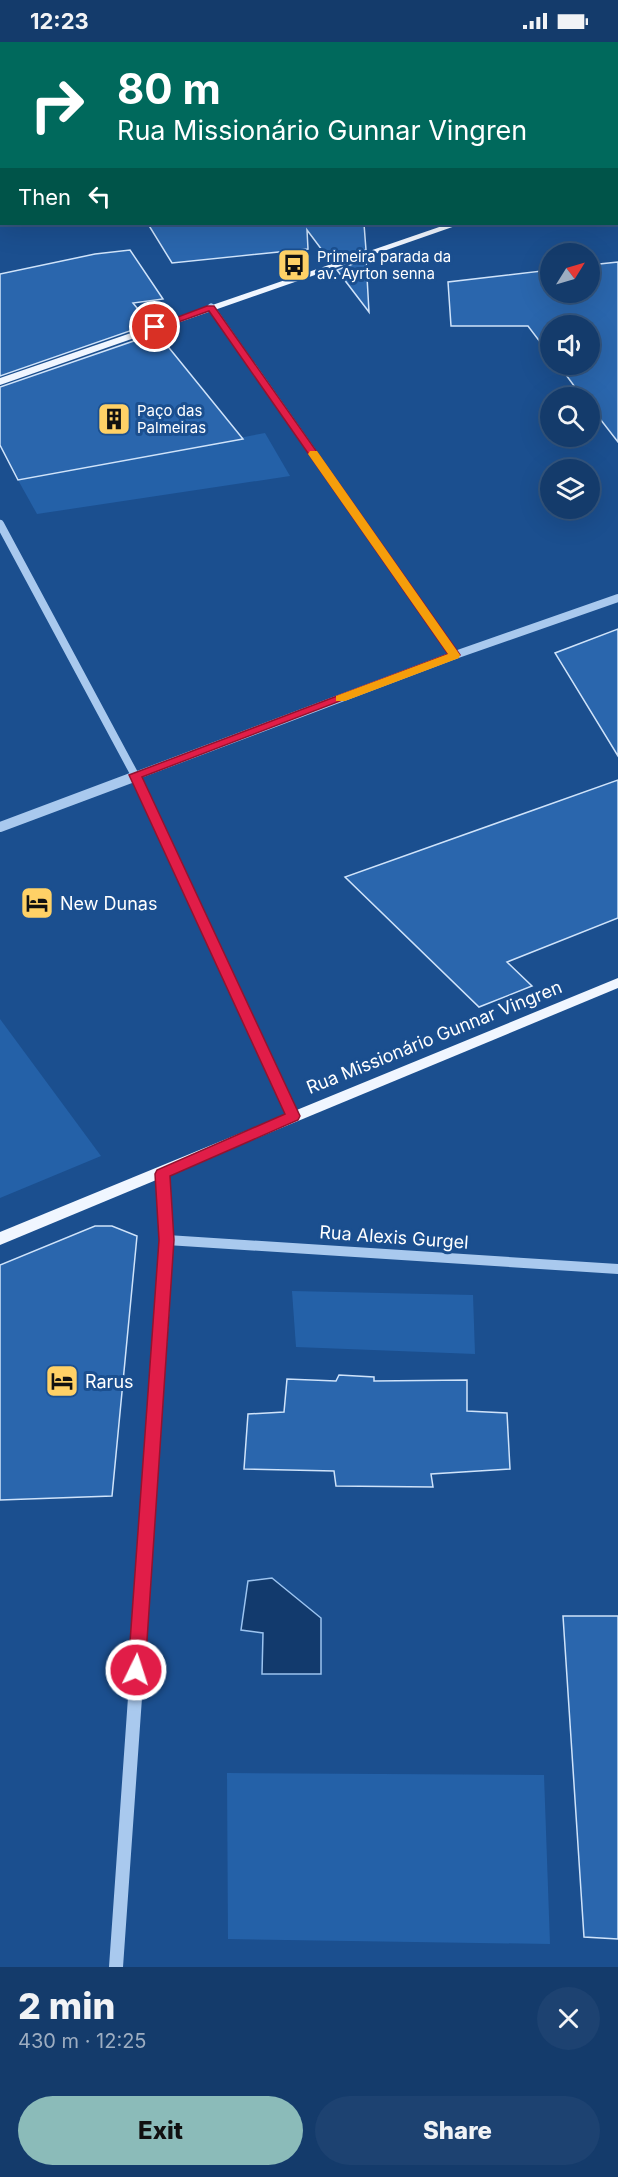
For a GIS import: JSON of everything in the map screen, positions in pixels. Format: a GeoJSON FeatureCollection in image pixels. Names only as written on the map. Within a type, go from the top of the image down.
{"type":"FeatureCollection","features":[{"type":"Feature","properties":{"kind":"main road"},"geometry":{"type":"LineString","coordinates":[[0,382],[453,225]]}},
{"type":"Feature","properties":{"kind":"main road","name":"Rua Missionário Gunnar Vingren"},"geometry":{"type":"LineString","coordinates":[[0,1239],[162,1174],[293,1116],[618,983]]}},
{"type":"Feature","properties":{"kind":"street"},"geometry":{"type":"LineString","coordinates":[[211,308],[455,655]]}},
{"type":"Feature","properties":{"kind":"street"},"geometry":{"type":"LineString","coordinates":[[0,524],[135,775],[293,1116]]}},
{"type":"Feature","properties":{"kind":"street"},"geometry":{"type":"LineString","coordinates":[[0,827],[455,655],[618,598]]}},
{"type":"Feature","properties":{"kind":"street"},"geometry":{"type":"LineString","coordinates":[[116,1967],[167,1240],[162,1174]]}},
{"type":"Feature","properties":{"kind":"street","name":"Rua Alexis Gurgel"},"geometry":{"type":"LineString","coordinates":[[167,1240],[618,1269]]}},
{"type":"Feature","properties":{"kind":"shaded area"},"geometry":{"type":"Polygon","coordinates":[[[265,433],[290,476],[37,514],[18,480],[265,433]]]}},
{"type":"Feature","properties":{"kind":"shaded area"},"geometry":{"type":"Polygon","coordinates":[[[0,1019],[101,1156],[0,1198],[0,1019]]]}},
{"type":"Feature","properties":{"kind":"shaded area"},"geometry":{"type":"Polygon","coordinates":[[[292,1291],[473,1295],[475,1354],[296,1347],[292,1291]]]}},
{"type":"Feature","properties":{"kind":"shaded area"},"geometry":{"type":"Polygon","coordinates":[[[272,1578],[321,1618],[321,1674],[262,1674],[263,1633],[241,1630],[248,1581],[272,1578]]]}},
{"type":"Feature","properties":{"kind":"shaded area"},"geometry":{"type":"Polygon","coordinates":[[[227,1773],[544,1775],[550,1944],[228,1939],[227,1773]]]}},
{"type":"Feature","properties":{"kind":"building"},"geometry":{"type":"Polygon","coordinates":[[[149,225],[364,225],[366,250],[331,262],[307,230],[308,249],[172,263],[149,225]]]}},
{"type":"Feature","properties":{"kind":"building"},"geometry":{"type":"Polygon","coordinates":[[[130,250],[163,299],[133,303],[150,324],[0,376],[0,274],[95,254],[130,250]]]}},
{"type":"Feature","properties":{"kind":"building"},"geometry":{"type":"Polygon","coordinates":[[[366,259],[369,312],[337,270],[366,259]]]}},
{"type":"Feature","properties":{"kind":"building"},"geometry":{"type":"Polygon","coordinates":[[[618,262],[618,442],[600,419],[600,387],[575,387],[566,375],[600,375],[600,315],[540,315],[540,342],[528,326],[451,326],[448,282],[540,271],[540,303],[600,303],[600,264],[618,262]]]}},
{"type":"Feature","properties":{"kind":"building","name":"Paço das Palmeiras"},"geometry":{"type":"Polygon","coordinates":[[[157,333],[243,439],[18,480],[0,445],[0,387],[157,333]]]}},
{"type":"Feature","properties":{"kind":"building"},"geometry":{"type":"Polygon","coordinates":[[[618,629],[618,756],[555,653],[618,629]]]}},
{"type":"Feature","properties":{"kind":"building"},"geometry":{"type":"Polygon","coordinates":[[[618,780],[618,918],[507,962],[532,986],[479,1007],[345,877],[618,780]]]}},
{"type":"Feature","properties":{"kind":"building","name":"Rarus"},"geometry":{"type":"Polygon","coordinates":[[[95,1226],[112,1226],[137,1236],[112,1496],[0,1500],[0,1265],[95,1226]]]}},
{"type":"Feature","properties":{"kind":"building"},"geometry":{"type":"Polygon","coordinates":[[[339,1375],[374,1377],[374,1381],[467,1380],[467,1411],[507,1413],[510,1469],[431,1474],[433,1487],[336,1486],[334,1471],[244,1469],[248,1414],[284,1412],[287,1379],[336,1381],[339,1375]]]}},
{"type":"Feature","properties":{"kind":"building"},"geometry":{"type":"Polygon","coordinates":[[[563,1616],[618,1616],[618,1939],[584,1937],[563,1616]]]}},
{"type":"Feature","properties":{"kind":"slow traffic"},"geometry":{"type":"LineString","coordinates":[[313,454],[455,655],[340,698]]}},
{"type":"Feature","properties":{"kind":"place","name":"Primeira parada da av. Ayrton senna"},"geometry":{"type":"Point","coordinates":[294,265]}},
{"type":"Feature","properties":{"kind":"place","name":"Paço das Palmeiras"},"geometry":{"type":"Point","coordinates":[114,419]}},
{"type":"Feature","properties":{"kind":"place","name":"New Dunas"},"geometry":{"type":"Point","coordinates":[37,903]}},
{"type":"Feature","properties":{"kind":"place","name":"Rarus"},"geometry":{"type":"Point","coordinates":[62,1381]}},
{"type":"Feature","properties":{"kind":"route"},"geometry":{"type":"LineString","coordinates":[[136,1670],[167,1240],[162,1174],[293,1116],[135,775],[455,655],[211,308],[155,327]]}}]}
